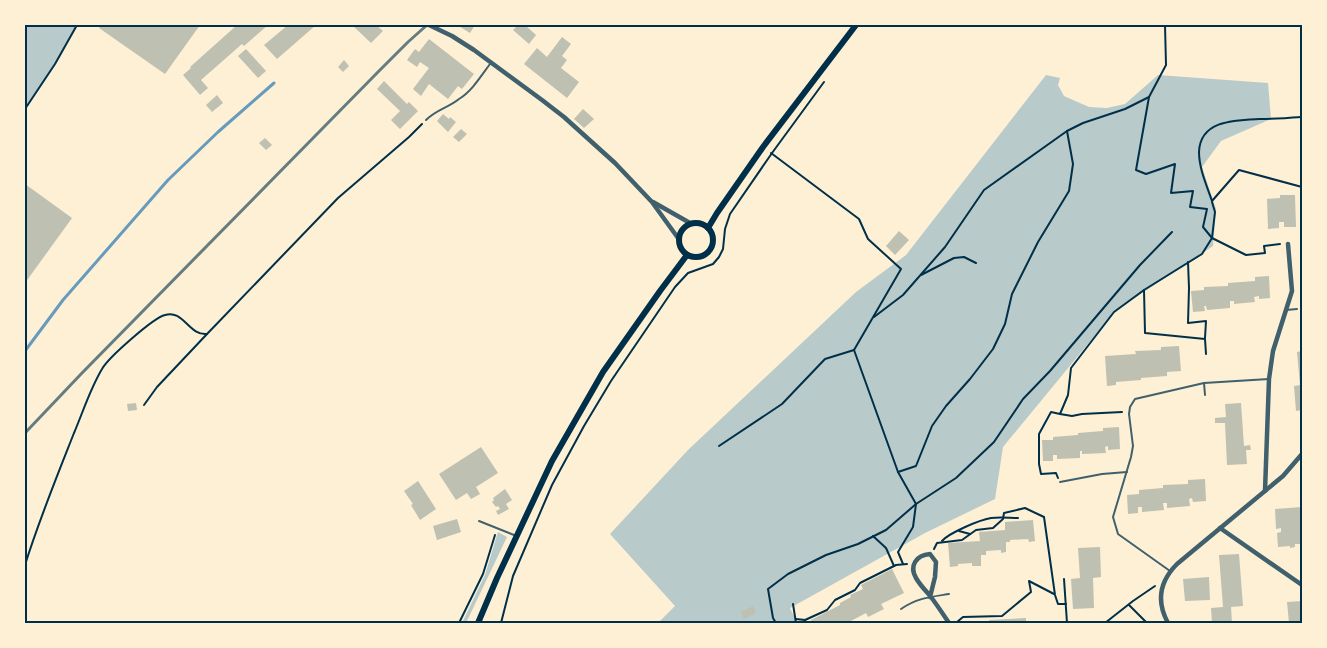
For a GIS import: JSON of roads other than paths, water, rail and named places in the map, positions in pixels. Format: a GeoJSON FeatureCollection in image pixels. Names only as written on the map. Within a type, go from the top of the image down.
{"type":"FeatureCollection","features":[{"type":"Feature","properties":{"kind":"main road"},"geometry":{"type":"LineString","coordinates":[[708,228],[763,147],[856,25]]}},
{"type":"Feature","properties":{"kind":"main road"},"geometry":{"type":"LineString","coordinates":[[690,223],[700,223],[708,228],[713,236],[713,241],[710,250],[702,257],[697,258],[687,255],[680,248],[678,238],[682,229],[690,223]]}},
{"type":"Feature","properties":{"kind":"main road"},"geometry":{"type":"LineString","coordinates":[[478,623],[482,610],[552,460],[603,372],[687,255]]}},
{"type":"Feature","properties":{"kind":"street"},"geometry":{"type":"LineString","coordinates":[[429,25],[452,36],[492,62],[564,117],[614,163],[652,202],[678,238]]}},
{"type":"Feature","properties":{"kind":"street"},"geometry":{"type":"LineString","coordinates":[[652,202],[690,223]]}},
{"type":"Feature","properties":{"kind":"street"},"geometry":{"type":"LineString","coordinates":[[1265,491],[1269,379],[1273,351],[1292,291],[1288,244]]}},
{"type":"Feature","properties":{"kind":"street"},"geometry":{"type":"LineString","coordinates":[[1168,623],[1161,606],[1162,586],[1170,571],[1283,476],[1302,454]]}},
{"type":"Feature","properties":{"kind":"street"},"geometry":{"type":"LineString","coordinates":[[1220,528],[1302,585]]}},
{"type":"Feature","properties":{"kind":"street"},"geometry":{"type":"LineString","coordinates":[[930,596],[935,577],[936,562],[930,554],[923,554],[914,563],[913,569],[916,578],[949,623]]}},
{"type":"Feature","properties":{"kind":"lane"},"geometry":{"type":"LineString","coordinates":[[426,120],[432,114],[458,100],[468,92],[492,62]]}},
{"type":"Feature","properties":{"kind":"lane"},"geometry":{"type":"LineString","coordinates":[[1286,310],[1297,309]]}},
{"type":"Feature","properties":{"kind":"lane"},"geometry":{"type":"LineString","coordinates":[[1170,571],[1118,534],[1113,517],[1131,457],[1130,406],[1135,399],[1204,382],[1269,379]]}},
{"type":"Feature","properties":{"kind":"lane"},"geometry":{"type":"LineString","coordinates":[[1204,382],[1205,395]]}},
{"type":"Feature","properties":{"kind":"lane"},"geometry":{"type":"LineString","coordinates":[[1060,482],[1102,474],[1127,472]]}},
{"type":"Feature","properties":{"kind":"lane"},"geometry":{"type":"LineString","coordinates":[[479,521],[516,536]]}},
{"type":"Feature","properties":{"kind":"lane"},"geometry":{"type":"LineString","coordinates":[[901,609],[911,602],[930,596],[949,594]]}},
{"type":"Feature","properties":{"kind":"waterway"},"geometry":{"type":"LineString","coordinates":[[25,351],[63,300],[168,180],[218,132],[274,83]]}},
{"type":"Feature","properties":{"kind":"railway"},"geometry":{"type":"LineString","coordinates":[[25,433],[377,73],[427,25]]}}]}
